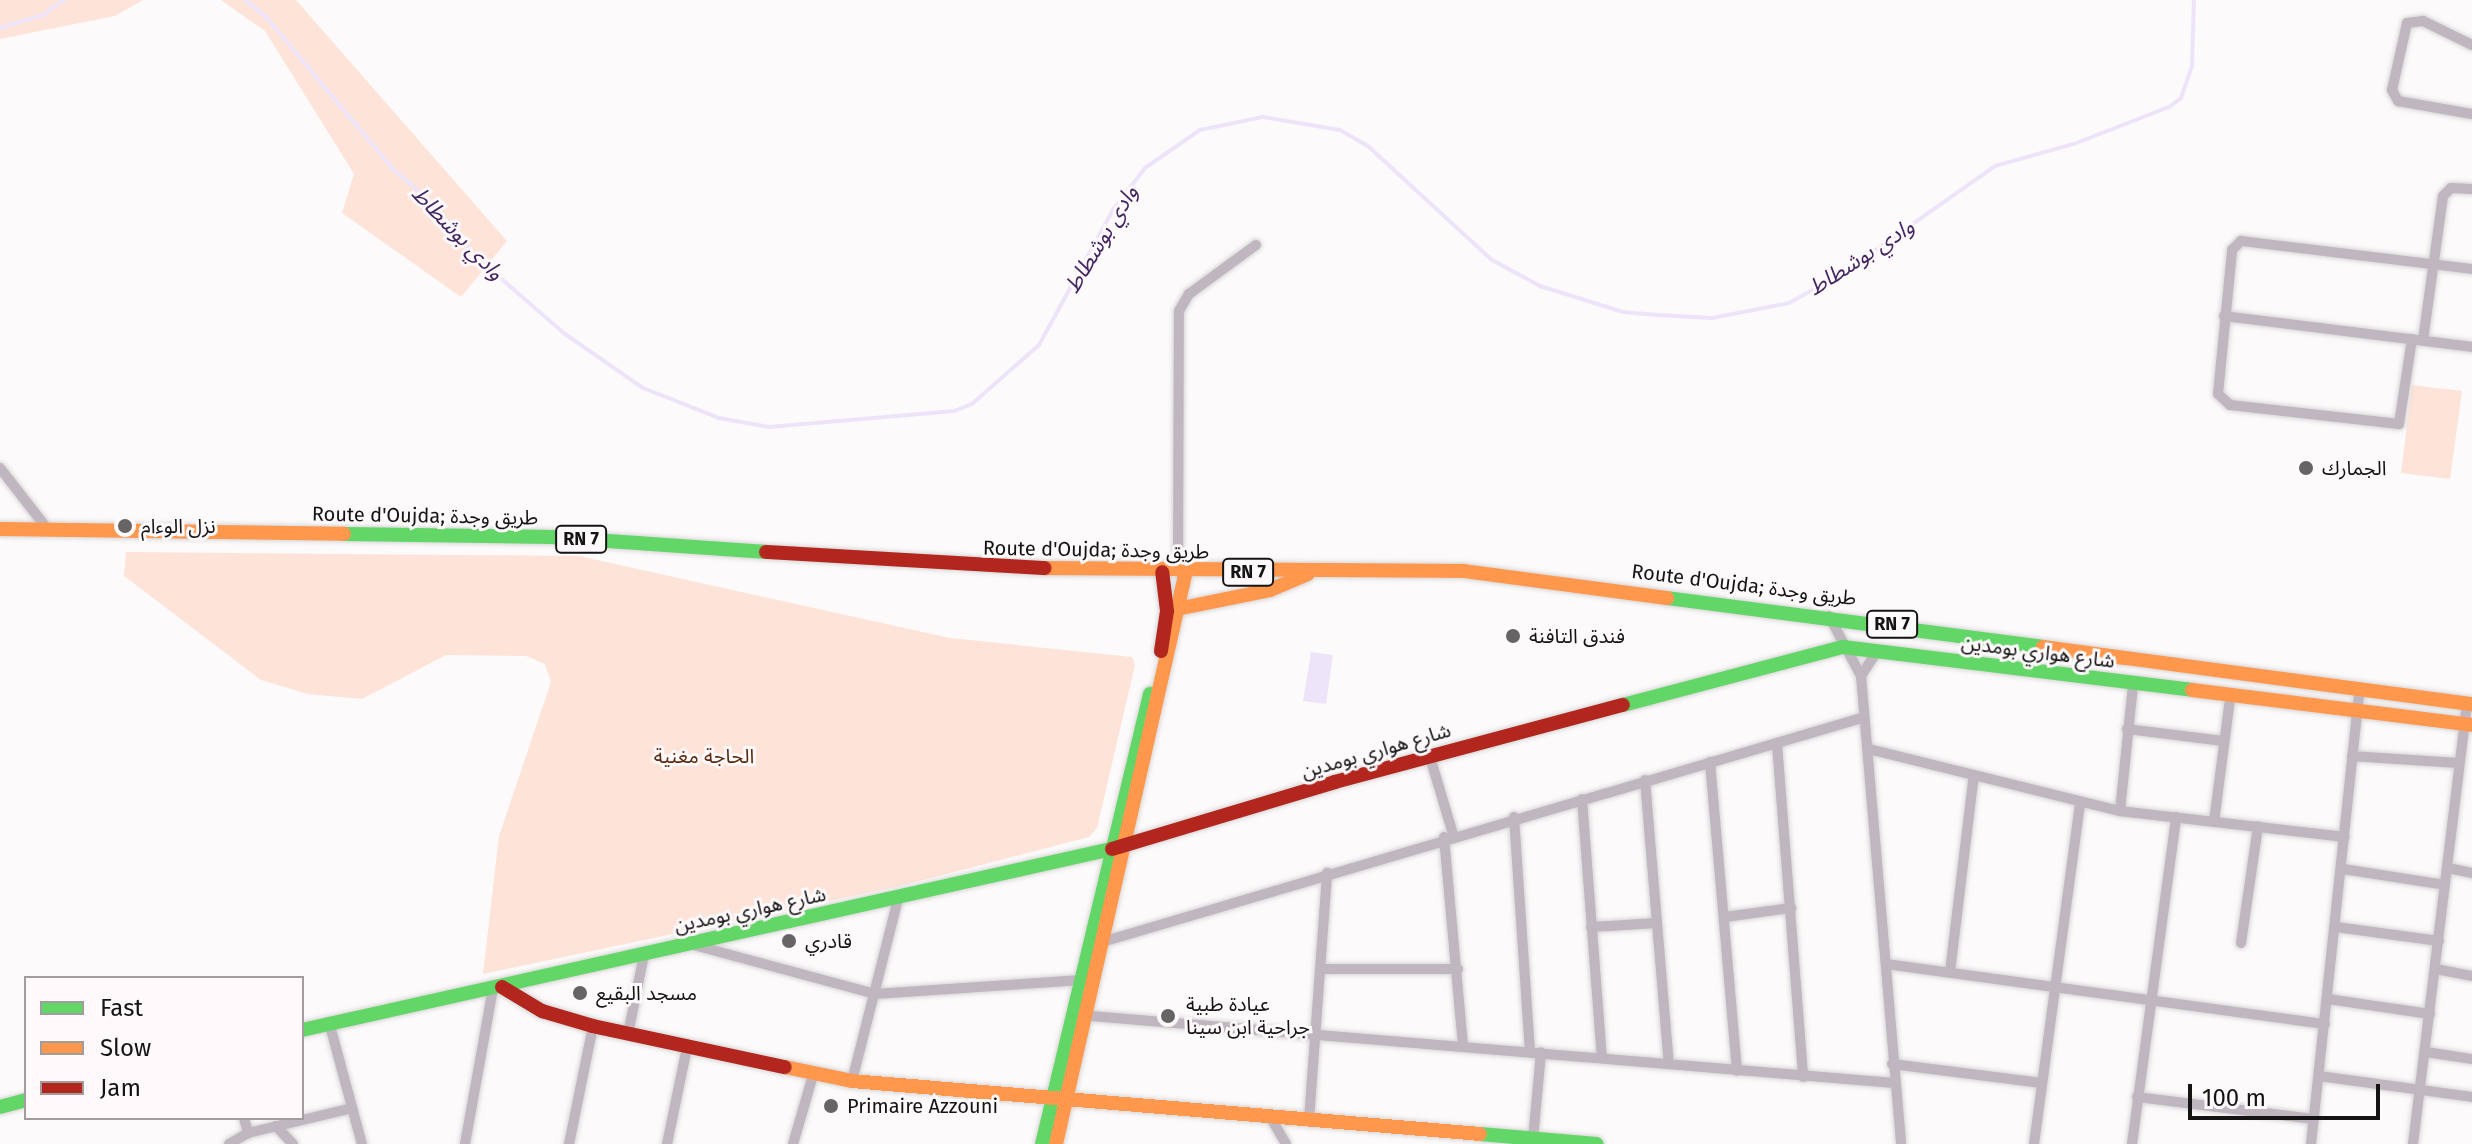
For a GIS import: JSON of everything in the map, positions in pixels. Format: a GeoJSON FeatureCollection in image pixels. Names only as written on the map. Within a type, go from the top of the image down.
{"type":"FeatureCollection","features":[{"type":"Feature","properties":{"kind":"street"},"geometry":{"type":"LineString","coordinates":[[2472,45],[2423,21],[2407,23],[2392,90],[2398,101],[2472,114]]}},
{"type":"Feature","properties":{"kind":"street"},"geometry":{"type":"LineString","coordinates":[[2472,189],[2451,188],[2443,196],[2432,264],[2403,419],[2396,424],[2369,423],[2225,402],[2217,389],[2232,250],[2241,241],[2432,264],[2472,269]]}},
{"type":"Feature","properties":{"kind":"street"},"geometry":{"type":"LineString","coordinates":[[1080,1015],[1082,980],[1118,847],[1182,572],[1179,311],[1189,294],[1256,245]]}},
{"type":"Feature","properties":{"kind":"street"},"geometry":{"type":"LineString","coordinates":[[2224,316],[2472,347]]}},
{"type":"Feature","properties":{"kind":"street"},"geometry":{"type":"LineString","coordinates":[[0,468],[50,533]]}},
{"type":"Feature","properties":{"kind":"street","name":"Route d'Oujda; طريق وجدة"},"geometry":{"type":"LineString","coordinates":[[0,529],[50,533],[551,537],[888,563],[1162,572],[1309,574],[1464,571],[1829,615],[2469,703]]}},
{"type":"Feature","properties":{"kind":"street"},"geometry":{"type":"LineString","coordinates":[[1162,572],[1173,610]]}},
{"type":"Feature","properties":{"kind":"street"},"geometry":{"type":"LineString","coordinates":[[1173,610],[1270,590],[1309,574]]}},
{"type":"Feature","properties":{"kind":"street"},"geometry":{"type":"LineString","coordinates":[[1829,615],[1843,647],[1861,676],[1901,1144]]}},
{"type":"Feature","properties":{"kind":"street","name":"شارع هواري بومدين"},"geometry":{"type":"LineString","coordinates":[[304,1029],[898,899],[1118,847],[1430,757],[1843,647],[2230,698],[2468,725]]}},
{"type":"Feature","properties":{"kind":"street"},"geometry":{"type":"LineString","coordinates":[[1861,676],[1878,650]]}},
{"type":"Feature","properties":{"kind":"street"},"geometry":{"type":"LineString","coordinates":[[2120,811],[2133,685]]}},
{"type":"Feature","properties":{"kind":"street"},"geometry":{"type":"LineString","coordinates":[[2311,1144],[2343,869],[2360,688]]}},
{"type":"Feature","properties":{"kind":"street"},"geometry":{"type":"LineString","coordinates":[[2214,822],[2230,698]]}},
{"type":"Feature","properties":{"kind":"street"},"geometry":{"type":"LineString","coordinates":[[2413,1144],[2448,868],[2457,763],[2468,725],[2469,703]]}},
{"type":"Feature","properties":{"kind":"street"},"geometry":{"type":"LineString","coordinates":[[1102,942],[1449,836],[1865,717]]}},
{"type":"Feature","properties":{"kind":"street"},"geometry":{"type":"LineString","coordinates":[[2127,729],[2224,741]]}},
{"type":"Feature","properties":{"kind":"street"},"geometry":{"type":"LineString","coordinates":[[1777,744],[1803,1077]]}},
{"type":"Feature","properties":{"kind":"street"},"geometry":{"type":"LineString","coordinates":[[1869,749],[2120,811],[2345,837]]}},
{"type":"Feature","properties":{"kind":"street"},"geometry":{"type":"LineString","coordinates":[[2352,756],[2457,763]]}},
{"type":"Feature","properties":{"kind":"street"},"geometry":{"type":"LineString","coordinates":[[1430,757],[1449,836],[1463,1046]]}},
{"type":"Feature","properties":{"kind":"street"},"geometry":{"type":"LineString","coordinates":[[1710,762],[1737,1071]]}},
{"type":"Feature","properties":{"kind":"street"},"geometry":{"type":"LineString","coordinates":[[1950,972],[1974,775]]}},
{"type":"Feature","properties":{"kind":"street"},"geometry":{"type":"LineString","coordinates":[[1645,780],[1669,1063]]}},
{"type":"Feature","properties":{"kind":"street"},"geometry":{"type":"LineString","coordinates":[[1582,799],[1602,1057]]}},
{"type":"Feature","properties":{"kind":"street"},"geometry":{"type":"LineString","coordinates":[[2034,1144],[2080,803]]}},
{"type":"Feature","properties":{"kind":"street"},"geometry":{"type":"LineString","coordinates":[[1514,817],[1536,1052],[1533,1139]]}},
{"type":"Feature","properties":{"kind":"street"},"geometry":{"type":"LineString","coordinates":[[2132,1144],[2176,817]]}},
{"type":"Feature","properties":{"kind":"street"},"geometry":{"type":"LineString","coordinates":[[2241,943],[2258,826]]}},
{"type":"Feature","properties":{"kind":"street"},"geometry":{"type":"LineString","coordinates":[[1042,1144],[1058,1102],[1102,942],[1118,847]]}},
{"type":"Feature","properties":{"kind":"street"},"geometry":{"type":"LineString","coordinates":[[2448,868],[2472,873]]}},
{"type":"Feature","properties":{"kind":"street"},"geometry":{"type":"LineString","coordinates":[[2343,869],[2445,885]]}},
{"type":"Feature","properties":{"kind":"street"},"geometry":{"type":"LineString","coordinates":[[1309,1120],[1327,873]]}},
{"type":"Feature","properties":{"kind":"street"},"geometry":{"type":"LineString","coordinates":[[852,1081],[898,899]]}},
{"type":"Feature","properties":{"kind":"street"},"geometry":{"type":"LineString","coordinates":[[1725,917],[1791,908]]}},
{"type":"Feature","properties":{"kind":"street"},"geometry":{"type":"LineString","coordinates":[[1591,927],[1656,923]]}},
{"type":"Feature","properties":{"kind":"street"},"geometry":{"type":"LineString","coordinates":[[2336,927],[2439,941]]}},
{"type":"Feature","properties":{"kind":"street"},"geometry":{"type":"LineString","coordinates":[[688,944],[875,994],[1082,980]]}},
{"type":"Feature","properties":{"kind":"street"},"geometry":{"type":"LineString","coordinates":[[628,1034],[644,955]]}},
{"type":"Feature","properties":{"kind":"street"},"geometry":{"type":"LineString","coordinates":[[1886,964],[2325,1024]]}},
{"type":"Feature","properties":{"kind":"street"},"geometry":{"type":"LineString","coordinates":[[1320,969],[1458,969]]}},
{"type":"Feature","properties":{"kind":"street"},"geometry":{"type":"LineString","coordinates":[[2436,969],[2472,976]]}},
{"type":"Feature","properties":{"kind":"street"},"geometry":{"type":"LineString","coordinates":[[465,1144],[497,988],[542,1011],[593,1026],[852,1081],[1058,1102],[1309,1120],[1451,1139],[1533,1139],[1597,1144]]}},
{"type":"Feature","properties":{"kind":"street"},"geometry":{"type":"LineString","coordinates":[[2328,999],[2430,1014]]}},
{"type":"Feature","properties":{"kind":"street"},"geometry":{"type":"LineString","coordinates":[[1080,1015],[1894,1083]]}},
{"type":"Feature","properties":{"kind":"street"},"geometry":{"type":"LineString","coordinates":[[329,1022],[362,1144]]}},
{"type":"Feature","properties":{"kind":"street"},"geometry":{"type":"LineString","coordinates":[[569,1144],[593,1026]]}},
{"type":"Feature","properties":{"kind":"street"},"geometry":{"type":"LineString","coordinates":[[667,1144],[687,1047]]}},
{"type":"Feature","properties":{"kind":"street"},"geometry":{"type":"LineString","coordinates":[[2426,1052],[2472,1059]]}},
{"type":"Feature","properties":{"kind":"street"},"geometry":{"type":"LineString","coordinates":[[1892,1064],[2042,1083]]}},
{"type":"Feature","properties":{"kind":"street"},"geometry":{"type":"LineString","coordinates":[[793,1144],[813,1075]]}},
{"type":"Feature","properties":{"kind":"street"},"geometry":{"type":"LineString","coordinates":[[2319,1076],[2472,1097]]}},
{"type":"Feature","properties":{"kind":"street"},"geometry":{"type":"LineString","coordinates":[[2137,1097],[2313,1119]]}},
{"type":"Feature","properties":{"kind":"street"},"geometry":{"type":"LineString","coordinates":[[0,1107],[24,1101]]}},
{"type":"Feature","properties":{"kind":"street"},"geometry":{"type":"LineString","coordinates":[[1056,1144],[1058,1102]]}},
{"type":"Feature","properties":{"kind":"street"},"geometry":{"type":"LineString","coordinates":[[304,1119],[352,1108]]}},
{"type":"Feature","properties":{"kind":"street"},"geometry":{"type":"LineString","coordinates":[[1271,1118],[1286,1144]]}},
{"type":"Feature","properties":{"kind":"street"},"geometry":{"type":"LineString","coordinates":[[245,1120],[248,1133]]}},
{"type":"Feature","properties":{"kind":"street"},"geometry":{"type":"LineString","coordinates":[[229,1144],[248,1133],[301,1120]]}},
{"type":"Feature","properties":{"kind":"street"},"geometry":{"type":"LineString","coordinates":[[276,1126],[293,1144]]}},
{"type":"Feature","properties":{"kind":"green space"},"geometry":{"type":"Polygon","coordinates":[[[0,0],[143,0],[115,16],[0,39],[0,0]]]}},
{"type":"Feature","properties":{"kind":"green space"},"geometry":{"type":"Polygon","coordinates":[[[221,0],[296,0],[507,241],[461,297],[342,213],[354,174],[265,31],[221,0]]]}},
{"type":"Feature","properties":{"kind":"green space"},"geometry":{"type":"Polygon","coordinates":[[[2412,385],[2462,391],[2450,479],[2401,473],[2412,385]]]}},
{"type":"Feature","properties":{"kind":"green space","name":"الحاجة مغنية"},"geometry":{"type":"Polygon","coordinates":[[[126,552],[579,556],[950,638],[1132,657],[1135,665],[1097,828],[1089,837],[900,886],[483,974],[499,836],[551,682],[545,664],[526,656],[446,655],[362,699],[308,694],[261,680],[124,576],[126,552]]]}},
{"type":"Feature","properties":{"kind":"shaded area"},"geometry":{"type":"Polygon","coordinates":[[[1311,652],[1333,655],[1326,704],[1303,701],[1311,652]]]}},
{"type":"Feature","properties":{"kind":"waterway","name":"وادي بوشطاط"},"geometry":{"type":"LineString","coordinates":[[0,28],[43,15],[64,0]]}},
{"type":"Feature","properties":{"kind":"waterway","name":"وادي بوشطاط"},"geometry":{"type":"LineString","coordinates":[[245,0],[266,17],[394,170],[428,199],[476,257],[565,334],[643,388],[719,418],[769,427],[954,411],[972,404],[1039,345],[1113,210],[1145,168],[1200,130],[1263,117],[1340,130],[1369,147],[1492,260],[1540,286],[1623,312],[1657,315],[1712,318],[1789,303],[1840,275],[1995,166],[2074,144],[2169,107],[2181,98],[2192,66],[2194,0]]}},
{"type":"Feature","properties":{"kind":"traffic: fast"},"geometry":{"type":"LineString","coordinates":[[344,534],[551,537],[766,552]]}},
{"type":"Feature","properties":{"kind":"traffic: fast"},"geometry":{"type":"LineString","coordinates":[[1667,598],[2043,647]]}},
{"type":"Feature","properties":{"kind":"traffic: fast"},"geometry":{"type":"LineString","coordinates":[[1623,705],[1843,647],[2192,690]]}},
{"type":"Feature","properties":{"kind":"traffic: fast"},"geometry":{"type":"LineString","coordinates":[[1042,1144],[1150,694]]}},
{"type":"Feature","properties":{"kind":"traffic: fast"},"geometry":{"type":"LineString","coordinates":[[304,1030],[1112,849]]}},
{"type":"Feature","properties":{"kind":"traffic: fast"},"geometry":{"type":"LineString","coordinates":[[0,1107],[24,1101]]}},
{"type":"Feature","properties":{"kind":"traffic: fast"},"geometry":{"type":"LineString","coordinates":[[1480,1134],[1597,1144]]}},
{"type":"Feature","properties":{"kind":"traffic: slow"},"geometry":{"type":"LineString","coordinates":[[0,529],[344,534]]}},
{"type":"Feature","properties":{"kind":"traffic: slow"},"geometry":{"type":"LineString","coordinates":[[1045,568],[1464,571],[1667,598]]}},
{"type":"Feature","properties":{"kind":"traffic: slow"},"geometry":{"type":"LineString","coordinates":[[1056,1144],[1186,571]]}},
{"type":"Feature","properties":{"kind":"traffic: slow"},"geometry":{"type":"LineString","coordinates":[[1167,611],[1270,590],[1308,574]]}},
{"type":"Feature","properties":{"kind":"traffic: slow"},"geometry":{"type":"LineString","coordinates":[[2043,647],[2472,704]]}},
{"type":"Feature","properties":{"kind":"traffic: slow"},"geometry":{"type":"LineString","coordinates":[[2192,690],[2472,725]]}},
{"type":"Feature","properties":{"kind":"traffic: slow"},"geometry":{"type":"LineString","coordinates":[[785,1067],[852,1081],[1480,1134]]}},
{"type":"Feature","properties":{"kind":"traffic: jam"},"geometry":{"type":"LineString","coordinates":[[766,552],[1045,568]]}},
{"type":"Feature","properties":{"kind":"traffic: jam"},"geometry":{"type":"LineString","coordinates":[[1161,651],[1167,611],[1162,572]]}},
{"type":"Feature","properties":{"kind":"traffic: jam"},"geometry":{"type":"LineString","coordinates":[[1112,849],[1335,782],[1623,705]]}},
{"type":"Feature","properties":{"kind":"traffic: jam"},"geometry":{"type":"LineString","coordinates":[[502,987],[542,1011],[593,1026],[785,1067]]}},
{"type":"Feature","properties":{"kind":"place","name":"الجمارك"},"geometry":{"type":"Point","coordinates":[2306,468]}},
{"type":"Feature","properties":{"kind":"place","name":"نزل الوءام"},"geometry":{"type":"Point","coordinates":[125,526]}},
{"type":"Feature","properties":{"kind":"place","name":"فندق التافنة"},"geometry":{"type":"Point","coordinates":[1513,636]}},
{"type":"Feature","properties":{"kind":"place","name":"قادري"},"geometry":{"type":"Point","coordinates":[789,941]}},
{"type":"Feature","properties":{"kind":"place","name":"مسجد البقيع"},"geometry":{"type":"Point","coordinates":[580,993]}},
{"type":"Feature","properties":{"kind":"place","name":"عيادة طبية جراحية ابن سينا"},"geometry":{"type":"Point","coordinates":[1168,1016]}},
{"type":"Feature","properties":{"kind":"place","name":"Primaire Azzouni"},"geometry":{"type":"Point","coordinates":[831,1106]}}]}
